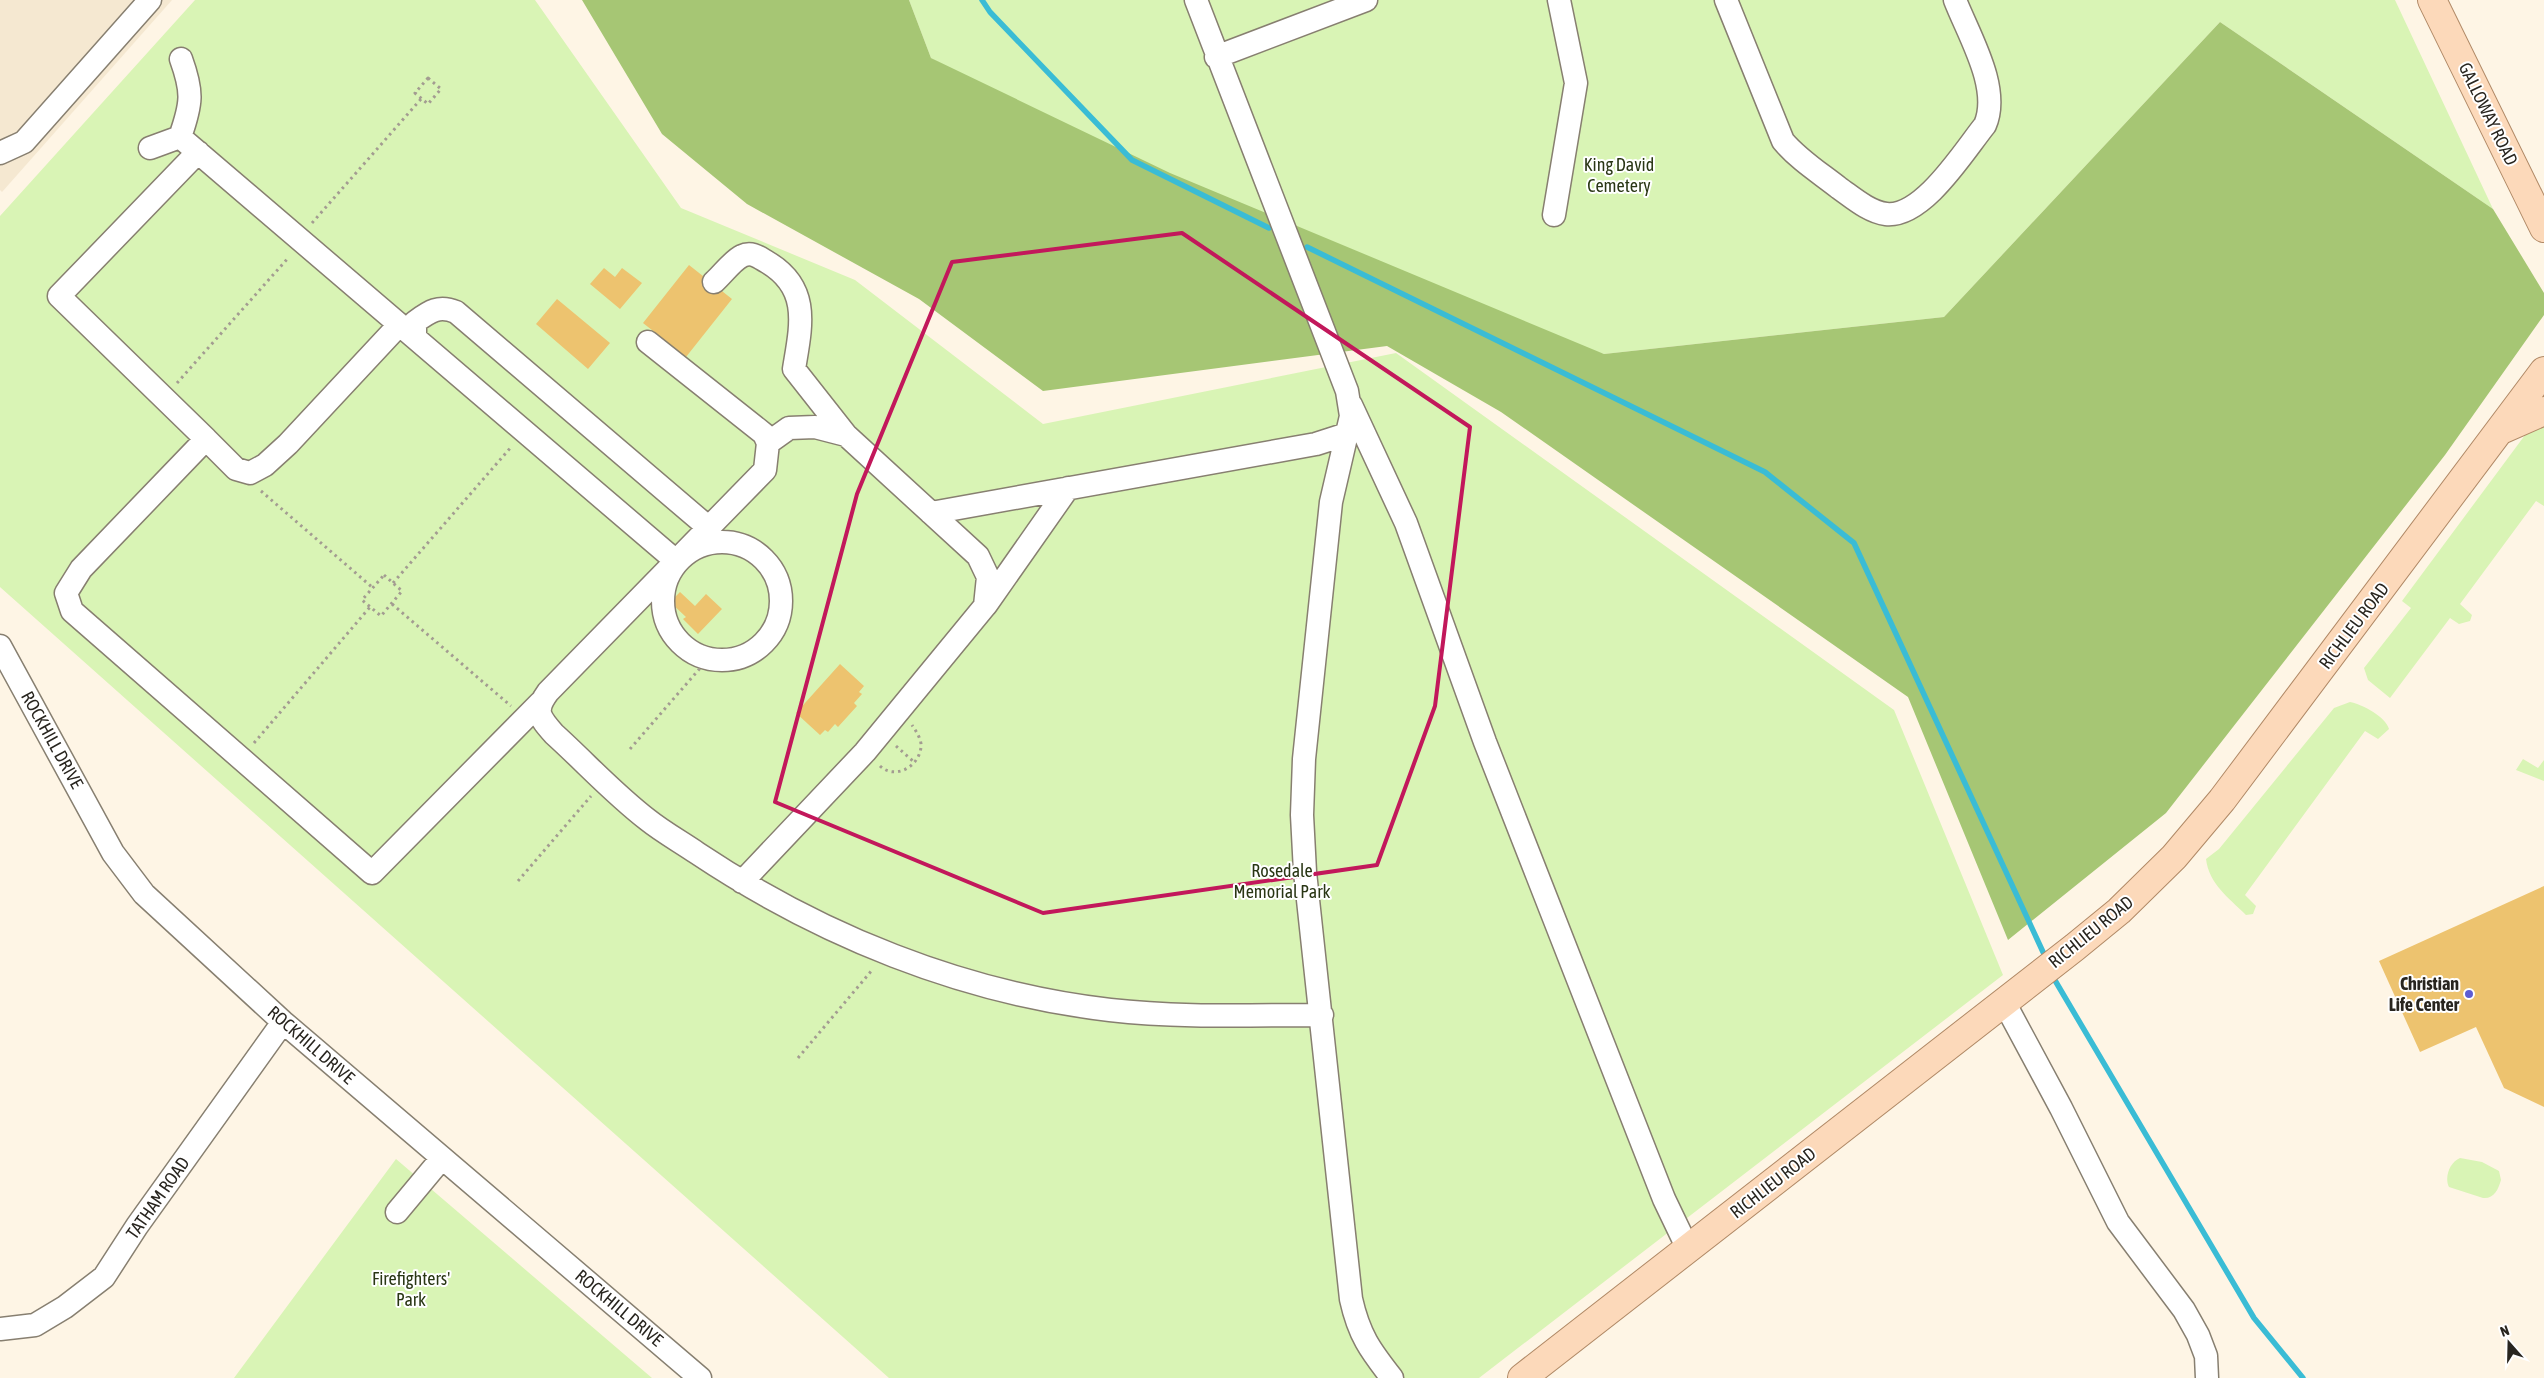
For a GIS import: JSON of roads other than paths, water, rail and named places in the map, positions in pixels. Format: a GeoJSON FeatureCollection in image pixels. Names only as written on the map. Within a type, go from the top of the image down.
{"type":"FeatureCollection","features":[{"type":"Feature","properties":{"kind":"main road","name":"GALLOWAY ROAD"},"geometry":{"type":"LineString","coordinates":[[2432,0],[2544,228]]}},
{"type":"Feature","properties":{"kind":"main road"},"geometry":{"type":"LineString","coordinates":[[2506,152],[2544,191]]}},
{"type":"Feature","properties":{"kind":"main road","name":"RICHLIEU ROAD"},"geometry":{"type":"LineString","coordinates":[[1522,1378],[2119,911],[2174,857],[2234,784],[2544,371]]}},
{"type":"Feature","properties":{"kind":"main road"},"geometry":{"type":"LineString","coordinates":[[2498,432],[2544,411]]}},
{"type":"Feature","properties":{"kind":"street"},"geometry":{"type":"LineString","coordinates":[[0,153],[24,142],[150,0]]}},
{"type":"Feature","properties":{"kind":"street"},"geometry":{"type":"LineString","coordinates":[[1196,0],[1216,57],[1270,189],[1348,400],[1406,523],[1485,742],[1664,1199],[1688,1249]]}},
{"type":"Feature","properties":{"kind":"street"},"geometry":{"type":"LineString","coordinates":[[1216,57],[1366,0]]}},
{"type":"Feature","properties":{"kind":"street"},"geometry":{"type":"LineString","coordinates":[[1554,215],[1576,83],[1559,0]]}},
{"type":"Feature","properties":{"kind":"street"},"geometry":{"type":"LineString","coordinates":[[1726,0],[1784,141],[1794,154],[1851,196],[1875,211],[1886,214],[1901,212],[1914,207],[1930,193],[1985,126],[1990,114],[1990,98],[1982,66],[1955,0]]}},
{"type":"Feature","properties":{"kind":"street"},"geometry":{"type":"LineString","coordinates":[[150,148],[180,137],[187,118],[192,92],[181,59]]}},
{"type":"Feature","properties":{"kind":"street"},"geometry":{"type":"LineString","coordinates":[[180,137],[676,561]]}},
{"type":"Feature","properties":{"kind":"street"},"geometry":{"type":"LineString","coordinates":[[198,152],[59,296],[236,469],[250,473],[265,465],[415,322],[427,313],[444,308],[456,312],[709,528]]}},
{"type":"Feature","properties":{"kind":"street"},"geometry":{"type":"LineString","coordinates":[[714,282],[742,256],[754,254],[778,269],[796,290],[801,323],[794,369],[846,435],[978,556],[988,577],[985,606]]}},
{"type":"Feature","properties":{"kind":"street"},"geometry":{"type":"LineString","coordinates":[[206,439],[81,570],[66,594],[72,611],[372,873],[765,470],[768,443],[764,434],[648,342]]}},
{"type":"Feature","properties":{"kind":"street"},"geometry":{"type":"LineString","coordinates":[[1348,400],[1351,416],[1336,481],[1323,566],[1304,759],[1302,815],[1305,872],[1322,1015],[1334,1159],[1350,1299],[1357,1326],[1369,1348],[1392,1378]]}},
{"type":"Feature","properties":{"kind":"street"},"geometry":{"type":"LineString","coordinates":[[768,443],[789,428],[815,427],[846,435]]}},
{"type":"Feature","properties":{"kind":"street"},"geometry":{"type":"LineString","coordinates":[[931,513],[1296,448],[1346,434]]}},
{"type":"Feature","properties":{"kind":"street"},"geometry":{"type":"LineString","coordinates":[[1296,448],[1313,452],[1325,461],[1336,481]]}},
{"type":"Feature","properties":{"kind":"street"},"geometry":{"type":"LineString","coordinates":[[742,882],[865,752],[899,711],[985,606],[1068,488]]}},
{"type":"Feature","properties":{"kind":"street"},"geometry":{"type":"LineString","coordinates":[[731,542],[750,549],[761,557],[777,578],[782,598],[779,617],[771,636],[757,650],[740,658],[721,661],[708,659],[685,649],[672,635],[664,618],[662,598],[666,579],[676,561],[692,549],[711,543],[731,542]]}},
{"type":"Feature","properties":{"kind":"street","name":"ROCKHILL DRIVE"},"geometry":{"type":"LineString","coordinates":[[0,646],[113,853],[138,887],[187,935],[283,1022],[700,1378]]}},
{"type":"Feature","properties":{"kind":"street"},"geometry":{"type":"LineString","coordinates":[[532,710],[539,710],[543,721],[647,820],[742,882],[832,931],[886,954],[1010,993],[1108,1010],[1171,1015],[1322,1015]]}},
{"type":"Feature","properties":{"kind":"street"},"geometry":{"type":"LineString","coordinates":[[2004,1002],[2061,1108],[2118,1222],[2184,1310],[2198,1335],[2206,1356],[2207,1378]]}},
{"type":"Feature","properties":{"kind":"street","name":"TATHAM ROAD"},"geometry":{"type":"LineString","coordinates":[[0,1329],[35,1325],[65,1307],[104,1277],[137,1226],[283,1022]]}},
{"type":"Feature","properties":{"kind":"street"},"geometry":{"type":"LineString","coordinates":[[397,1212],[442,1158]]}},
{"type":"Feature","properties":{"kind":"waterway"},"geometry":{"type":"LineString","coordinates":[[982,0],[990,12],[1132,160],[1269,228]]}},
{"type":"Feature","properties":{"kind":"waterway"},"geometry":{"type":"LineString","coordinates":[[1307,247],[1765,472],[1854,543],[2043,952]]}},
{"type":"Feature","properties":{"kind":"waterway"},"geometry":{"type":"LineString","coordinates":[[2053,977],[2254,1318],[2303,1378]]}},
{"type":"Feature","properties":{"kind":"place","name":"Christian Life Center"},"geometry":{"type":"Point","coordinates":[2469,994]}},
{"type":"Feature","properties":{"kind":"park label","name":"King David Cemetery"},"geometry":{"type":"Point","coordinates":[1619,175]}},
{"type":"Feature","properties":{"kind":"park label","name":"Rosedale Memorial Park"},"geometry":{"type":"Point","coordinates":[1282,881]}},
{"type":"Feature","properties":{"kind":"park label","name":"Firefighters' Park"},"geometry":{"type":"Point","coordinates":[411,1289]}}]}
